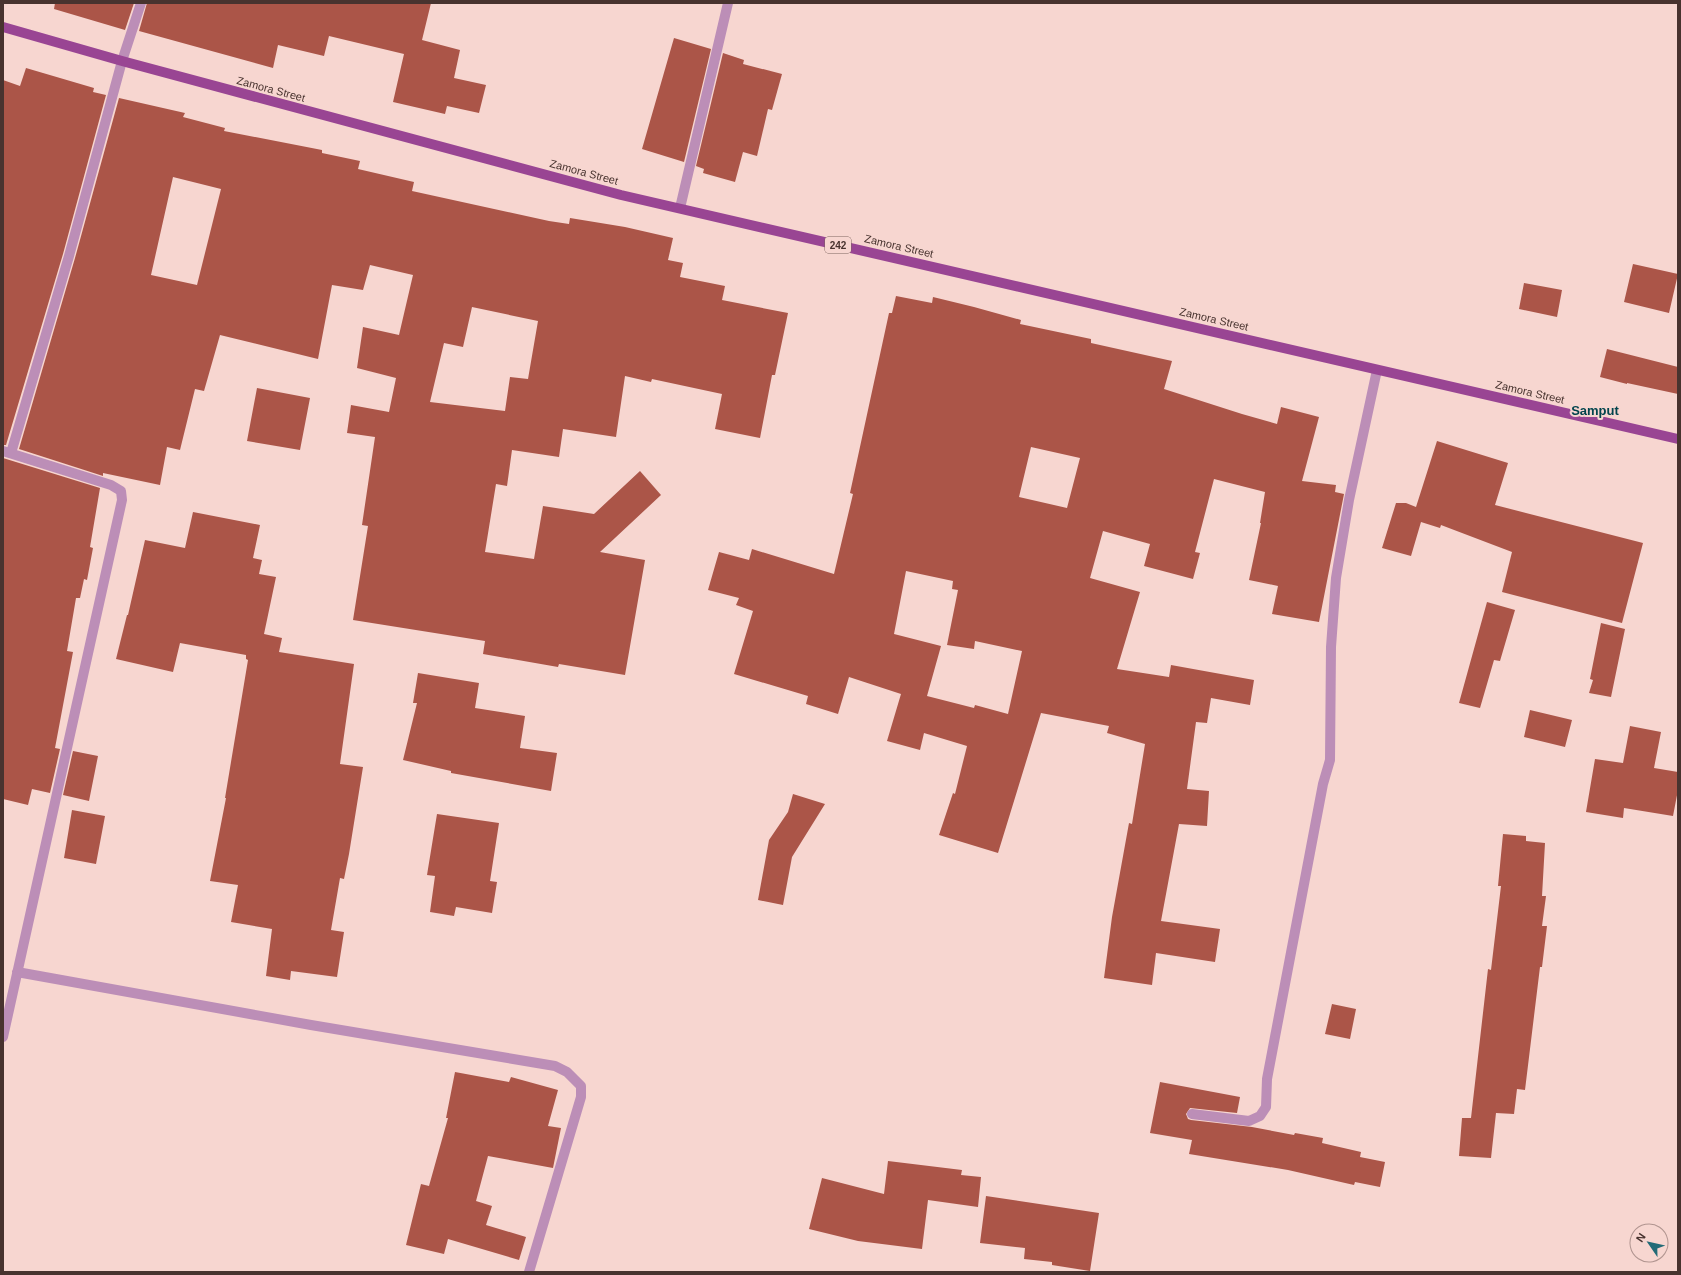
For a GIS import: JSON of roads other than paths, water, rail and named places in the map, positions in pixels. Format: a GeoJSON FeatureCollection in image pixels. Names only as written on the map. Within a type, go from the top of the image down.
{"type":"FeatureCollection","features":[{"type":"Feature","properties":{"kind":"main road","name":"Zamora Street"},"geometry":{"type":"LineString","coordinates":[[3,27],[122,61],[599,189],[1678,439]]}},
{"type":"Feature","properties":{"kind":"street"},"geometry":{"type":"LineString","coordinates":[[3,1036],[122,500],[121,492],[111,485],[7,452],[69,256],[122,61],[141,3]]}},
{"type":"Feature","properties":{"kind":"street"},"geometry":{"type":"LineString","coordinates":[[680,208],[728,3]]}},
{"type":"Feature","properties":{"kind":"street"},"geometry":{"type":"LineString","coordinates":[[1192,1114],[1249,1121],[1260,1116],[1266,1107],[1268,1072],[1322,784],[1330,760],[1331,647],[1336,578],[1349,500],[1378,370]]}},
{"type":"Feature","properties":{"kind":"street"},"geometry":{"type":"LineString","coordinates":[[17,972],[318,1026],[555,1066],[567,1072],[581,1086],[581,1098],[529,1272]]}},
{"type":"Feature","properties":{"kind":"district","name":"Samput"},"geometry":{"type":"Point","coordinates":[1595,410]}}]}
